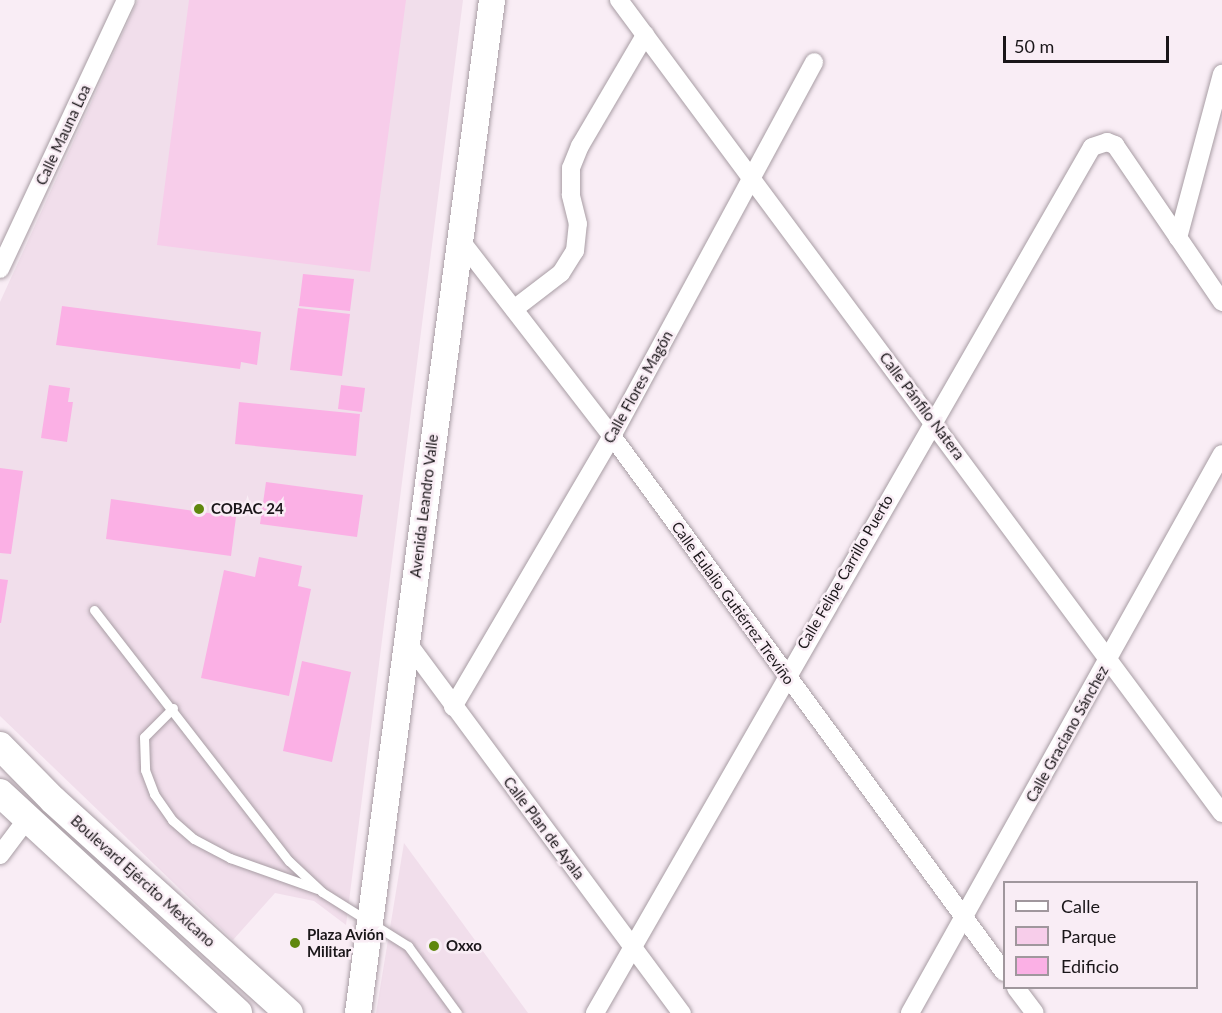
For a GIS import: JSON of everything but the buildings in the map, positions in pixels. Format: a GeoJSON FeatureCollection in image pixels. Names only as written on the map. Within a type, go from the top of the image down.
{"type":"FeatureCollection","features":[{"type":"Feature","properties":{"kind":"main road","name":"Boulevard Ejército Mexicano"},"geometry":{"type":"LineString","coordinates":[[0,746],[53,800],[289,1013]]}},
{"type":"Feature","properties":{"kind":"main road"},"geometry":{"type":"LineString","coordinates":[[0,793],[238,1013]]}},
{"type":"Feature","properties":{"kind":"street","name":"Calle Mauna Loa"},"geometry":{"type":"LineString","coordinates":[[0,269],[126,0]]}},
{"type":"Feature","properties":{"kind":"street","name":"Avenida Leandro Valle"},"geometry":{"type":"LineString","coordinates":[[358,1013],[372,922],[458,237],[492,0]]}},
{"type":"Feature","properties":{"kind":"street","name":"Calle Pánfilo Natera"},"geometry":{"type":"LineString","coordinates":[[619,0],[1222,813]]}},
{"type":"Feature","properties":{"kind":"street"},"geometry":{"type":"LineString","coordinates":[[514,309],[561,273],[575,251],[578,224],[571,195],[571,168],[580,146],[645,35]]}},
{"type":"Feature","properties":{"kind":"street","name":"Calle Flores Magón"},"geometry":{"type":"LineString","coordinates":[[453,707],[612,436],[814,62]]}},
{"type":"Feature","properties":{"kind":"street"},"geometry":{"type":"LineString","coordinates":[[1222,74],[1178,238],[1222,302]]}},
{"type":"Feature","properties":{"kind":"street","name":"Calle Felipe Carrillo Puerto"},"geometry":{"type":"LineString","coordinates":[[595,1013],[932,419],[1092,147],[1107,142],[1115,146],[1178,238]]}},
{"type":"Feature","properties":{"kind":"street","name":"Calle Eulalio Gutiérrez Treviño"},"geometry":{"type":"LineString","coordinates":[[458,237],[612,436],[1003,969]]}},
{"type":"Feature","properties":{"kind":"street","name":"Calle Graciano Sánchez"},"geometry":{"type":"LineString","coordinates":[[910,1013],[1222,454]]}},
{"type":"Feature","properties":{"kind":"street","name":"Calle Plan de Ayala"},"geometry":{"type":"LineString","coordinates":[[407,642],[682,1013]]}},
{"type":"Feature","properties":{"kind":"street"},"geometry":{"type":"LineString","coordinates":[[0,855],[27,819]]}},
{"type":"Feature","properties":{"kind":"street"},"geometry":{"type":"LineString","coordinates":[[1017,989],[1035,1013]]}},
{"type":"Feature","properties":{"kind":"lane"},"geometry":{"type":"LineString","coordinates":[[94,610],[173,708],[289,861],[322,891],[408,946],[457,1013]]}},
{"type":"Feature","properties":{"kind":"lane"},"geometry":{"type":"LineString","coordinates":[[173,708],[144,737],[145,770],[154,794],[172,820],[194,838],[230,858],[322,891]]}},
{"type":"Feature","properties":{"kind":"shaded area","name":"COBAC 24"},"geometry":{"type":"Polygon","coordinates":[[[138,0],[463,0],[346,925],[314,901],[275,893],[233,940],[0,716],[0,302],[138,0]]]}},
{"type":"Feature","properties":{"kind":"shaded area"},"geometry":{"type":"Polygon","coordinates":[[[404,843],[528,1013],[376,1013],[404,843]]]}},
{"type":"Feature","properties":{"kind":"green space"},"geometry":{"type":"Polygon","coordinates":[[[189,0],[406,0],[370,272],[157,245],[189,0]]]}},
{"type":"Feature","properties":{"kind":"place","name":"COBAC 24"},"geometry":{"type":"Point","coordinates":[199,509]}},
{"type":"Feature","properties":{"kind":"place","name":"Plaza Avión Militar"},"geometry":{"type":"Point","coordinates":[295,943]}},
{"type":"Feature","properties":{"kind":"place","name":"Oxxo"},"geometry":{"type":"Point","coordinates":[434,946]}}]}
